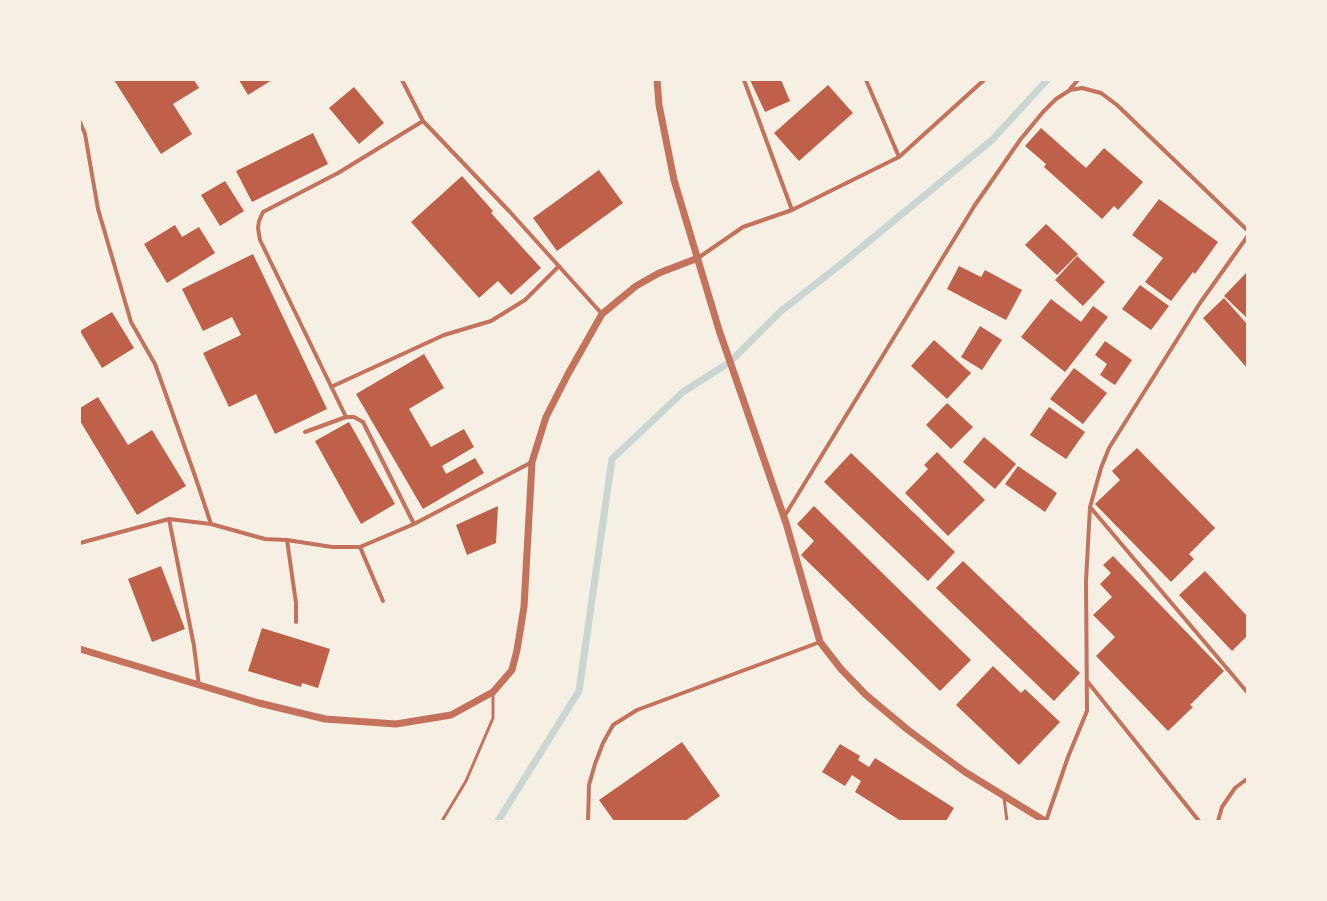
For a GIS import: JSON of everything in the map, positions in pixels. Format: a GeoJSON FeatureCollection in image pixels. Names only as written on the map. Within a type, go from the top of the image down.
{"type":"FeatureCollection","features":[{"type":"Feature","properties":{"kind":"street"},"geometry":{"type":"LineString","coordinates":[[402,80],[423,121],[510,212],[602,314]]}},
{"type":"Feature","properties":{"kind":"street"},"geometry":{"type":"LineString","coordinates":[[657,80],[659,105],[674,180],[719,330],[784,517],[820,642],[846,674],[866,695],[908,730],[965,772],[1046,821],[1068,757],[1087,712],[1086,581],[1090,507],[1101,468],[1109,448],[1200,303],[1247,237]]}},
{"type":"Feature","properties":{"kind":"street"},"geometry":{"type":"LineString","coordinates":[[744,80],[792,210]]}},
{"type":"Feature","properties":{"kind":"street"},"geometry":{"type":"LineString","coordinates":[[866,80],[899,157]]}},
{"type":"Feature","properties":{"kind":"street"},"geometry":{"type":"LineString","coordinates":[[80,649],[199,686],[325,719],[396,724],[451,715],[493,692],[512,670],[518,650],[524,607],[532,462],[546,417],[568,374],[602,314],[636,286],[653,276],[698,258],[743,227],[792,210],[899,157],[984,80]]}},
{"type":"Feature","properties":{"kind":"street"},"geometry":{"type":"LineString","coordinates":[[784,517],[975,205],[1029,128],[1056,99],[1070,90],[1078,80]]}},
{"type":"Feature","properties":{"kind":"street"},"geometry":{"type":"LineString","coordinates":[[1070,90],[1082,88],[1101,93],[1117,104],[1247,230]]}},
{"type":"Feature","properties":{"kind":"street"},"geometry":{"type":"LineString","coordinates":[[346,417],[260,240],[259,221],[263,212],[338,172],[423,121]]}},
{"type":"Feature","properties":{"kind":"street"},"geometry":{"type":"LineString","coordinates":[[80,122],[85,134],[98,209],[131,322],[155,364],[211,524]]}},
{"type":"Feature","properties":{"kind":"street"},"geometry":{"type":"LineString","coordinates":[[331,387],[444,335],[491,321],[526,300],[559,266]]}},
{"type":"Feature","properties":{"kind":"street"},"geometry":{"type":"LineString","coordinates":[[306,432],[346,417],[354,417],[363,422],[414,524]]}},
{"type":"Feature","properties":{"kind":"street"},"geometry":{"type":"LineString","coordinates":[[80,543],[168,519],[211,524],[265,539],[287,540],[332,547],[360,546],[414,524],[532,462]]}},
{"type":"Feature","properties":{"kind":"street"},"geometry":{"type":"LineString","coordinates":[[1090,507],[1247,692]]}},
{"type":"Feature","properties":{"kind":"street"},"geometry":{"type":"LineString","coordinates":[[168,519],[194,646],[199,686]]}},
{"type":"Feature","properties":{"kind":"street"},"geometry":{"type":"LineString","coordinates":[[287,540],[296,603],[296,622]]}},
{"type":"Feature","properties":{"kind":"street"},"geometry":{"type":"LineString","coordinates":[[360,546],[383,601]]}},
{"type":"Feature","properties":{"kind":"street"},"geometry":{"type":"LineString","coordinates":[[588,821],[590,785],[595,764],[603,743],[614,724],[637,710],[820,642]]}},
{"type":"Feature","properties":{"kind":"street"},"geometry":{"type":"LineString","coordinates":[[1087,681],[1199,821]]}},
{"type":"Feature","properties":{"kind":"street"},"geometry":{"type":"LineString","coordinates":[[1218,821],[1222,807],[1235,788],[1247,779]]}},
{"type":"Feature","properties":{"kind":"lane"},"geometry":{"type":"LineString","coordinates":[[442,821],[466,781],[493,718],[493,692]]}},
{"type":"Feature","properties":{"kind":"lane"},"geometry":{"type":"LineString","coordinates":[[1003,796],[1007,821]]}},
{"type":"Feature","properties":{"kind":"building"},"geometry":{"type":"Polygon","coordinates":[[[114,80],[194,80],[199,88],[173,104],[192,134],[161,154],[114,80]]]}},
{"type":"Feature","properties":{"kind":"building"},"geometry":{"type":"Polygon","coordinates":[[[239,80],[272,80],[248,95],[239,80]]]}},
{"type":"Feature","properties":{"kind":"building"},"geometry":{"type":"Polygon","coordinates":[[[750,80],[781,80],[790,101],[765,112],[750,80]]]}},
{"type":"Feature","properties":{"kind":"building"},"geometry":{"type":"Polygon","coordinates":[[[828,85],[853,113],[799,161],[774,133],[828,85]]]}},
{"type":"Feature","properties":{"kind":"building"},"geometry":{"type":"Polygon","coordinates":[[[354,87],[384,123],[359,144],[329,108],[354,87]]]}},
{"type":"Feature","properties":{"kind":"building"},"geometry":{"type":"Polygon","coordinates":[[[1041,128],[1086,168],[1104,148],[1143,182],[1118,210],[1114,206],[1102,219],[1044,167],[1046,164],[1025,146],[1041,128]]]}},
{"type":"Feature","properties":{"kind":"building"},"geometry":{"type":"Polygon","coordinates":[[[313,133],[328,164],[252,202],[236,171],[313,133]]]}},
{"type":"Feature","properties":{"kind":"building"},"geometry":{"type":"Polygon","coordinates":[[[599,170],[623,203],[557,251],[533,218],[599,170]]]}},
{"type":"Feature","properties":{"kind":"building"},"geometry":{"type":"Polygon","coordinates":[[[462,176],[493,211],[491,213],[541,268],[511,295],[498,281],[479,298],[411,222],[462,176]]]}},
{"type":"Feature","properties":{"kind":"building"},"geometry":{"type":"Polygon","coordinates":[[[225,181],[244,211],[220,226],[201,195],[225,181]]]}},
{"type":"Feature","properties":{"kind":"building"},"geometry":{"type":"Polygon","coordinates":[[[1159,199],[1218,242],[1195,274],[1193,272],[1171,301],[1145,282],[1163,258],[1132,235],[1159,199]]]}},
{"type":"Feature","properties":{"kind":"building"},"geometry":{"type":"Polygon","coordinates":[[[1046,224],[1078,254],[1057,275],[1025,245],[1046,224]]]}},
{"type":"Feature","properties":{"kind":"building"},"geometry":{"type":"Polygon","coordinates":[[[175,225],[182,237],[199,227],[215,253],[167,283],[144,244],[175,225]]]}},
{"type":"Feature","properties":{"kind":"building"},"geometry":{"type":"Polygon","coordinates":[[[253,254],[327,409],[275,434],[256,394],[229,407],[203,353],[241,335],[232,317],[203,331],[182,289],[253,254]]]}},
{"type":"Feature","properties":{"kind":"building"},"geometry":{"type":"Polygon","coordinates":[[[1077,256],[1105,282],[1083,306],[1055,280],[1077,256]]]}},
{"type":"Feature","properties":{"kind":"building"},"geometry":{"type":"Polygon","coordinates":[[[959,266],[981,277],[985,270],[1022,290],[1006,320],[947,289],[959,266]]]}},
{"type":"Feature","properties":{"kind":"building"},"geometry":{"type":"Polygon","coordinates":[[[1246,273],[1247,274],[1247,318],[1224,296],[1246,273]]]}},
{"type":"Feature","properties":{"kind":"building"},"geometry":{"type":"Polygon","coordinates":[[[1140,285],[1169,306],[1151,330],[1122,309],[1140,285]]]}},
{"type":"Feature","properties":{"kind":"building"},"geometry":{"type":"Polygon","coordinates":[[[1224,298],[1247,324],[1247,368],[1203,318],[1224,298]]]}},
{"type":"Feature","properties":{"kind":"building"},"geometry":{"type":"Polygon","coordinates":[[[1051,299],[1081,322],[1093,306],[1108,317],[1065,372],[1021,337],[1051,299]]]}},
{"type":"Feature","properties":{"kind":"building"},"geometry":{"type":"Polygon","coordinates":[[[112,312],[134,348],[102,368],[80,331],[112,312]]]}},
{"type":"Feature","properties":{"kind":"building"},"geometry":{"type":"Polygon","coordinates":[[[980,326],[1002,340],[982,370],[961,357],[980,326]]]}},
{"type":"Feature","properties":{"kind":"building"},"geometry":{"type":"Polygon","coordinates":[[[934,340],[971,373],[947,399],[911,366],[934,340]]]}},
{"type":"Feature","properties":{"kind":"building"},"geometry":{"type":"Polygon","coordinates":[[[1105,341],[1132,360],[1115,385],[1100,375],[1107,364],[1095,355],[1105,341]]]}},
{"type":"Feature","properties":{"kind":"building"},"geometry":{"type":"Polygon","coordinates":[[[424,354],[444,388],[409,409],[431,447],[464,429],[474,447],[442,466],[446,474],[475,458],[484,473],[423,509],[356,394],[424,354]]]}},
{"type":"Feature","properties":{"kind":"building"},"geometry":{"type":"Polygon","coordinates":[[[1074,368],[1107,393],[1083,424],[1050,399],[1074,368]]]}},
{"type":"Feature","properties":{"kind":"building"},"geometry":{"type":"Polygon","coordinates":[[[98,397],[128,445],[152,430],[186,486],[137,515],[80,421],[80,408],[98,397]]]}},
{"type":"Feature","properties":{"kind":"building"},"geometry":{"type":"Polygon","coordinates":[[[947,403],[973,427],[951,449],[926,425],[947,403]]]}},
{"type":"Feature","properties":{"kind":"building"},"geometry":{"type":"Polygon","coordinates":[[[1049,407],[1085,432],[1066,459],[1030,435],[1049,407]]]}},
{"type":"Feature","properties":{"kind":"building"},"geometry":{"type":"Polygon","coordinates":[[[349,422],[395,504],[361,524],[315,441],[349,422]]]}},
{"type":"Feature","properties":{"kind":"building"},"geometry":{"type":"Polygon","coordinates":[[[984,437],[1016,464],[995,489],[963,462],[984,437]]]}},
{"type":"Feature","properties":{"kind":"building"},"geometry":{"type":"Polygon","coordinates":[[[1137,448],[1215,528],[1189,554],[1194,559],[1171,582],[1095,504],[1120,480],[1112,471],[1137,448]]]}},
{"type":"Feature","properties":{"kind":"building"},"geometry":{"type":"Polygon","coordinates":[[[937,452],[985,500],[948,536],[905,493],[928,469],[924,465],[937,452]]]}},
{"type":"Feature","properties":{"kind":"building"},"geometry":{"type":"Polygon","coordinates":[[[851,453],[955,552],[928,581],[824,482],[851,453]]]}},
{"type":"Feature","properties":{"kind":"building"},"geometry":{"type":"Polygon","coordinates":[[[1018,466],[1057,493],[1045,512],[1005,484],[1018,466]]]}},
{"type":"Feature","properties":{"kind":"building"},"geometry":{"type":"Polygon","coordinates":[[[498,506],[496,543],[467,555],[456,525],[498,506]]]}},
{"type":"Feature","properties":{"kind":"building"},"geometry":{"type":"Polygon","coordinates":[[[814,506],[971,660],[940,691],[801,555],[814,541],[797,524],[814,506]]]}},
{"type":"Feature","properties":{"kind":"building"},"geometry":{"type":"Polygon","coordinates":[[[1113,556],[1224,671],[1190,705],[1193,707],[1168,731],[1096,656],[1115,637],[1093,615],[1112,597],[1100,584],[1111,573],[1103,565],[1113,556]]]}},
{"type":"Feature","properties":{"kind":"building"},"geometry":{"type":"Polygon","coordinates":[[[963,561],[1080,673],[1054,701],[936,588],[963,561]]]}},
{"type":"Feature","properties":{"kind":"building"},"geometry":{"type":"Polygon","coordinates":[[[161,566],[185,629],[152,642],[128,579],[161,566]]]}},
{"type":"Feature","properties":{"kind":"building"},"geometry":{"type":"Polygon","coordinates":[[[1205,571],[1247,616],[1247,636],[1232,651],[1179,595],[1205,571]]]}},
{"type":"Feature","properties":{"kind":"building"},"geometry":{"type":"Polygon","coordinates":[[[262,628],[330,649],[318,688],[302,683],[301,687],[248,671],[262,628]]]}},
{"type":"Feature","properties":{"kind":"building"},"geometry":{"type":"Polygon","coordinates":[[[993,666],[1021,693],[1025,689],[1060,722],[1019,765],[956,705],[993,666]]]}},
{"type":"Feature","properties":{"kind":"building"},"geometry":{"type":"Polygon","coordinates":[[[682,742],[720,796],[685,821],[614,821],[599,800],[682,742]]]}},
{"type":"Feature","properties":{"kind":"building"},"geometry":{"type":"Polygon","coordinates":[[[840,744],[860,756],[858,760],[869,767],[875,758],[954,808],[946,821],[901,821],[855,792],[861,781],[852,775],[845,786],[822,772],[840,744]]]}},
{"type":"Feature","properties":{"kind":"waterway"},"geometry":{"type":"LineString","coordinates":[[498,821],[579,691],[612,459],[683,392],[730,362],[781,311],[840,265],[992,140],[1047,80]]}}]}
